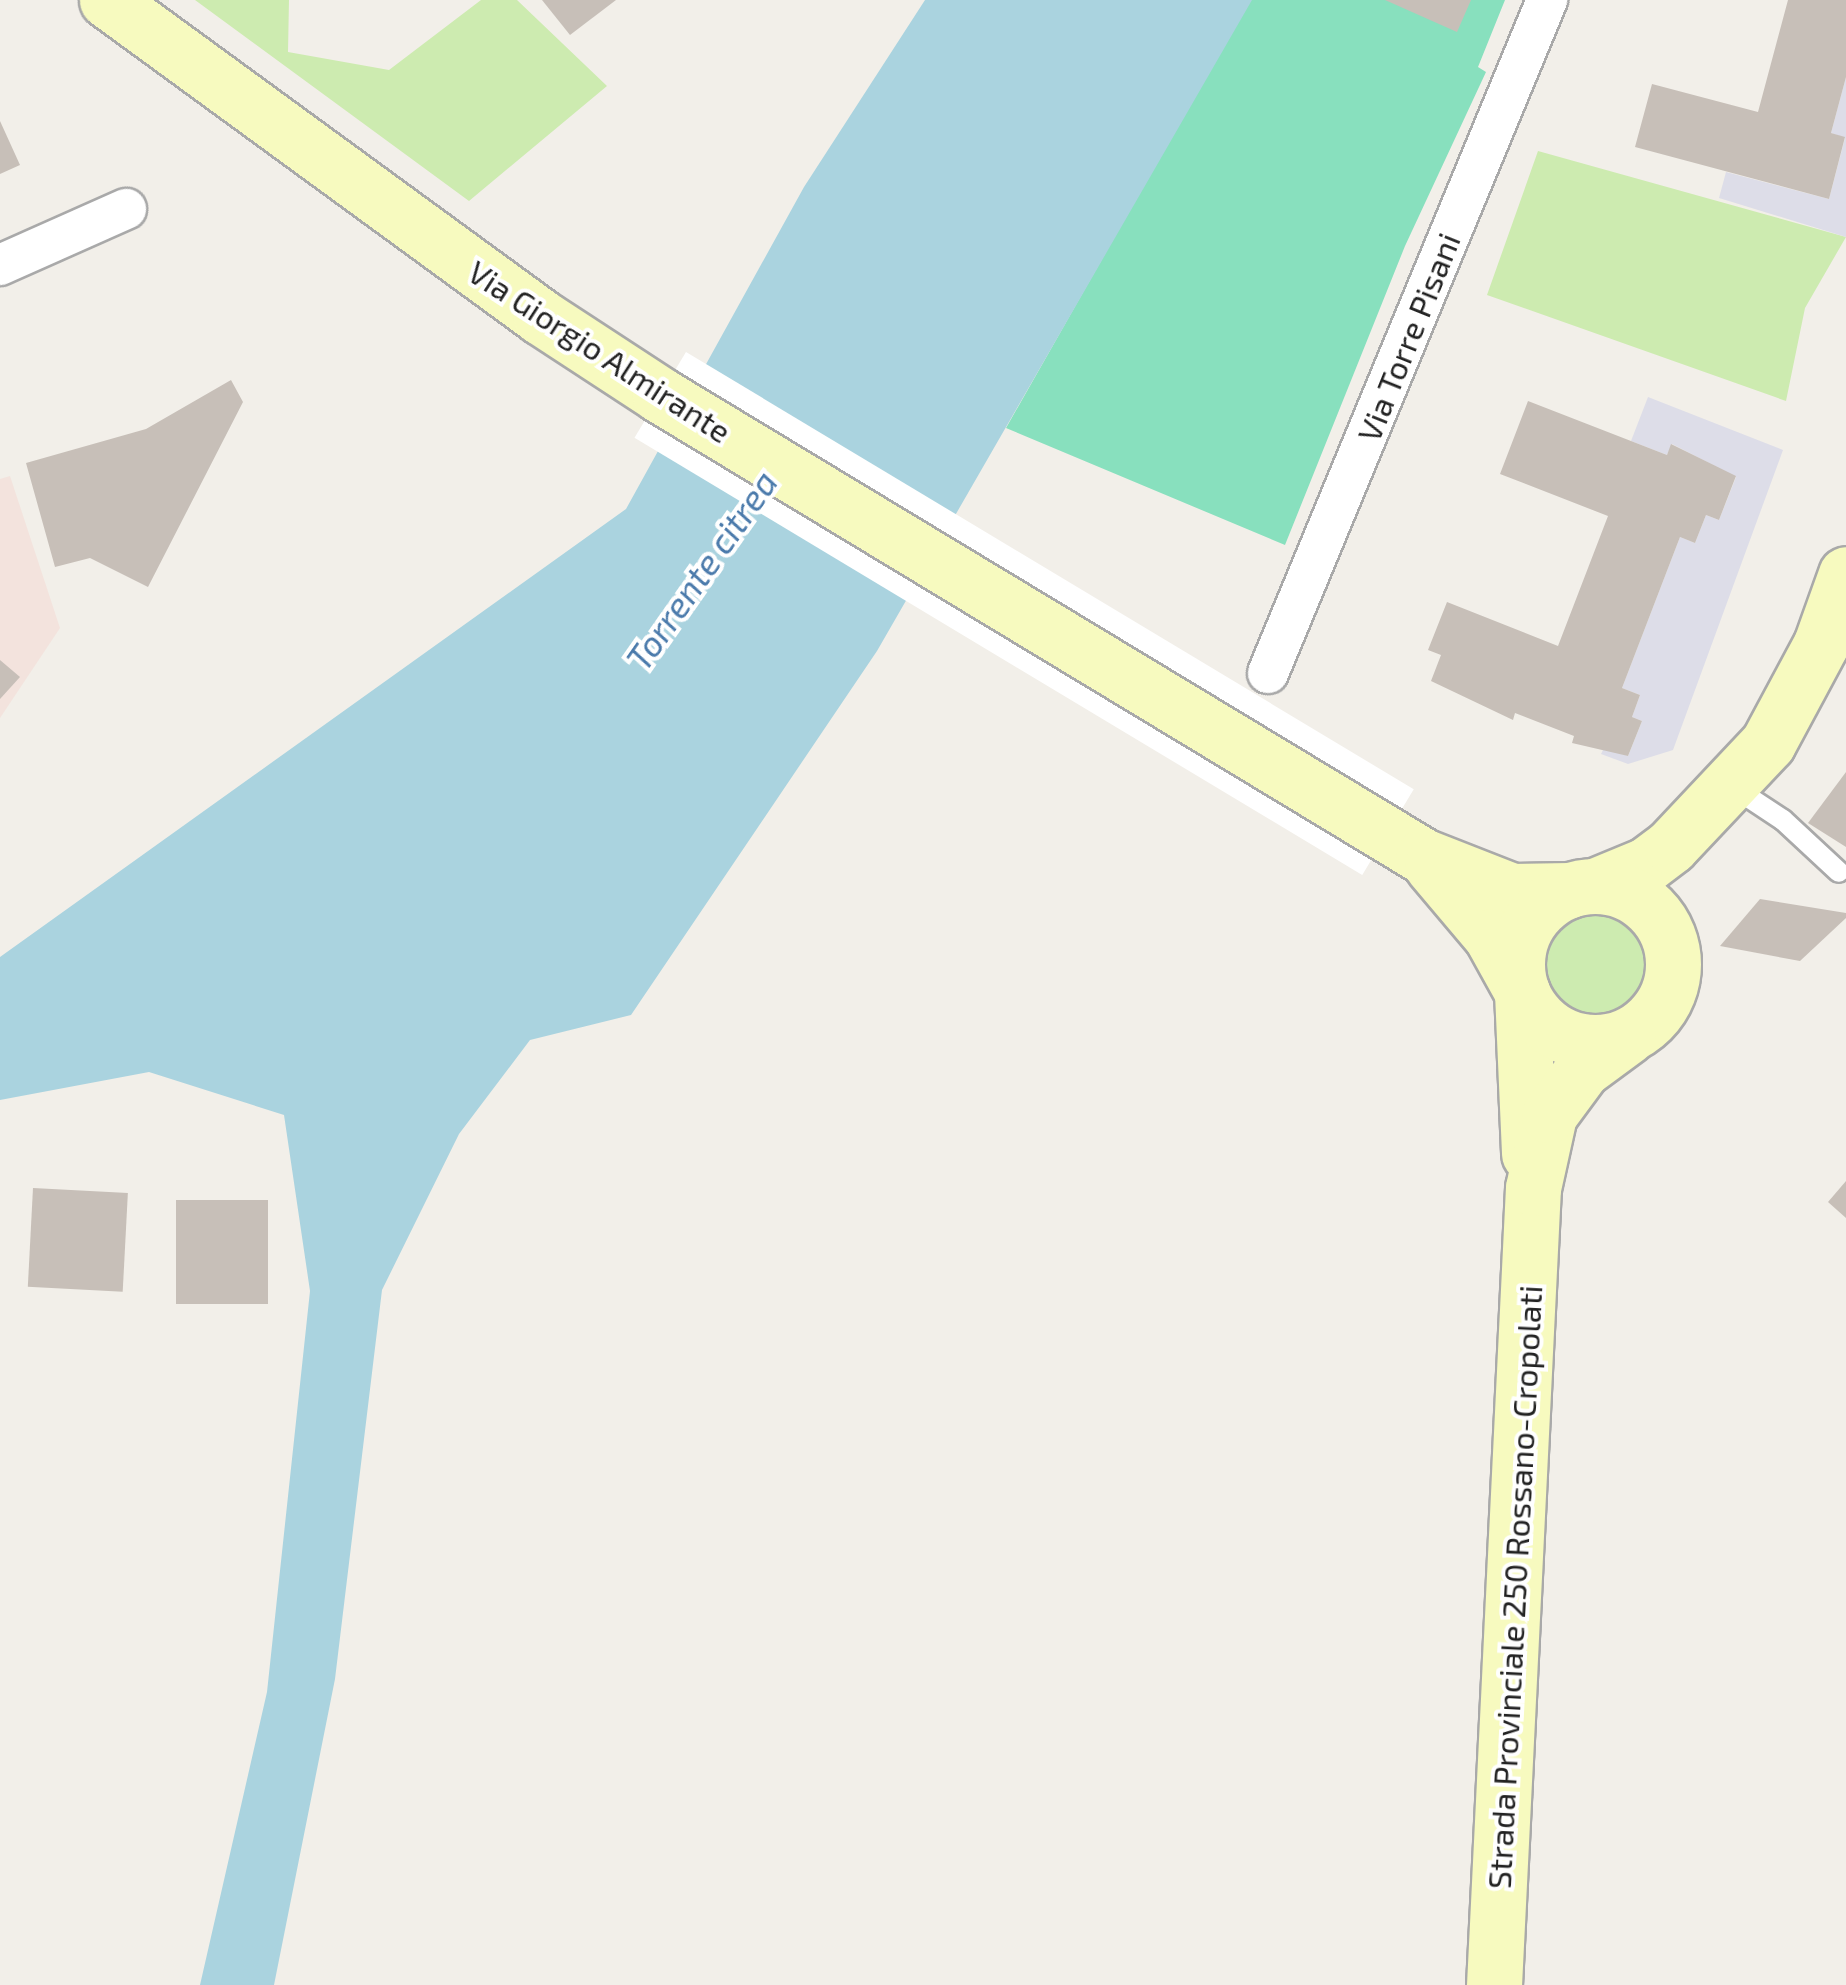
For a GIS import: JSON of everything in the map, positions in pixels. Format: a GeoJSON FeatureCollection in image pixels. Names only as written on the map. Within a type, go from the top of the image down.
{"type":"FeatureCollection","features":[{"type":"Feature","properties":{"kind":"main road","name":"Via Giorgio Almirante"},"geometry":{"type":"LineString","coordinates":[[107,0],[541,318],[660,395],[1423,856]]}},
{"type":"Feature","properties":{"kind":"main road"},"geometry":{"type":"LineString","coordinates":[[1423,856],[1485,928],[1522,992],[1552,1030],[1575,1040],[1628,1036],[1665,1000],[1687,876],[1813,660],[1846,574]]}},
{"type":"Feature","properties":{"kind":"main road"},"geometry":{"type":"LineString","coordinates":[[1522,992],[1517,967],[1525,931],[1548,902],[1646,865],[1743,777]]}},
{"type":"Feature","properties":{"kind":"main road"},"geometry":{"type":"LineString","coordinates":[[1423,856],[1512,891],[1582,888],[1644,903],[1672,948]]}},
{"type":"Feature","properties":{"kind":"main road","name":"Strada Provinciale 250 Rossano-Cropolati"},"geometry":{"type":"LineString","coordinates":[[1494,1985],[1533,1188],[1522,992]]}},
{"type":"Feature","properties":{"kind":"main road","name":"Strada Provinciale 250 Rossano-Cropolati"},"geometry":{"type":"LineString","coordinates":[[1533,1188],[1549,1115],[1582,1070],[1628,1036]]}},
{"type":"Feature","properties":{"kind":"street","name":"Via Torre Pisani"},"geometry":{"type":"LineString","coordinates":[[1268,673],[1547,0]]}},
{"type":"Feature","properties":{"kind":"street"},"geometry":{"type":"LineString","coordinates":[[0,266],[126,209]]}},
{"type":"Feature","properties":{"kind":"lane"},"geometry":{"type":"LineString","coordinates":[[1743,777],[1840,872]]}},
{"type":"Feature","properties":{"kind":"shaded area"},"geometry":{"type":"Polygon","coordinates":[[[1846,77],[1846,237],[1719,198],[1726,172],[1829,199],[1845,138],[1831,133],[1846,77]]]}},
{"type":"Feature","properties":{"kind":"shaded area"},"geometry":{"type":"Polygon","coordinates":[[[1648,397],[1783,450],[1673,750],[1628,764],[1601,754],[1604,748],[1628,756],[1642,721],[1632,717],[1640,695],[1622,688],[1680,537],[1695,543],[1706,515],[1719,520],[1736,477],[1672,444],[1667,455],[1631,441],[1648,397]]]}},
{"type":"Feature","properties":{"kind":"shaded area"},"geometry":{"type":"Polygon","coordinates":[[[10,476],[60,628],[0,718],[0,479],[10,476]]]}},
{"type":"Feature","properties":{"kind":"green space"},"geometry":{"type":"Polygon","coordinates":[[[195,0],[289,0],[288,52],[389,70],[481,0],[517,0],[607,86],[469,201],[195,0]]]}},
{"type":"Feature","properties":{"kind":"green space"},"geometry":{"type":"Polygon","coordinates":[[[1249,0],[1505,0],[1478,67],[1486,72],[1405,246],[1285,545],[1006,428],[1249,0]]]}},
{"type":"Feature","properties":{"kind":"green space"},"geometry":{"type":"Polygon","coordinates":[[[1538,151],[1846,237],[1805,308],[1786,401],[1487,295],[1538,151]]]}},
{"type":"Feature","properties":{"kind":"green space"},"geometry":{"type":"Polygon","coordinates":[[[1596,912],[1616,916],[1633,927],[1644,944],[1648,964],[1644,984],[1633,1001],[1616,1012],[1596,1016],[1576,1012],[1559,1001],[1548,984],[1544,964],[1548,944],[1559,927],[1576,916],[1596,912]]]}},
{"type":"Feature","properties":{"kind":"water","name":"Torrente citrea"},"geometry":{"type":"Polygon","coordinates":[[[925,0],[1252,0],[877,651],[631,1015],[530,1040],[459,1134],[382,1290],[335,1679],[274,1985],[200,1985],[267,1692],[310,1291],[284,1115],[149,1072],[0,1100],[0,957],[626,509],[804,187],[925,0]]]}},
{"type":"Feature","properties":{"kind":"pier"},"geometry":{"type":"Polygon","coordinates":[[[686,352],[1414,789],[1362,875],[634,438],[686,352]]]}},
{"type":"Feature","properties":{"kind":"building"},"geometry":{"type":"Polygon","coordinates":[[[542,0],[616,0],[570,35],[542,0]]]}},
{"type":"Feature","properties":{"kind":"building"},"geometry":{"type":"Polygon","coordinates":[[[1385,0],[1471,0],[1457,32],[1385,0]]]}},
{"type":"Feature","properties":{"kind":"building"},"geometry":{"type":"Polygon","coordinates":[[[1788,0],[1846,0],[1846,77],[1831,133],[1845,137],[1829,199],[1635,147],[1652,84],[1758,112],[1788,0]]]}},
{"type":"Feature","properties":{"kind":"building"},"geometry":{"type":"Polygon","coordinates":[[[0,121],[20,165],[0,174],[0,121]]]}},
{"type":"Feature","properties":{"kind":"building"},"geometry":{"type":"Polygon","coordinates":[[[231,380],[243,402],[148,587],[90,558],[55,567],[26,463],[146,429],[231,380]]]}},
{"type":"Feature","properties":{"kind":"building"},"geometry":{"type":"Polygon","coordinates":[[[1528,401],[1667,455],[1671,444],[1736,476],[1719,520],[1706,515],[1695,543],[1680,537],[1622,688],[1640,695],[1632,717],[1642,721],[1628,756],[1572,743],[1574,736],[1515,713],[1513,720],[1431,681],[1441,655],[1428,650],[1447,602],[1558,646],[1608,516],[1500,474],[1528,401]]]}},
{"type":"Feature","properties":{"kind":"building"},"geometry":{"type":"Polygon","coordinates":[[[0,660],[20,677],[0,699],[0,660]]]}},
{"type":"Feature","properties":{"kind":"building"},"geometry":{"type":"Polygon","coordinates":[[[1846,772],[1846,847],[1808,823],[1846,772]]]}},
{"type":"Feature","properties":{"kind":"building"},"geometry":{"type":"Polygon","coordinates":[[[1760,899],[1846,913],[1846,918],[1800,961],[1720,946],[1760,899]]]}},
{"type":"Feature","properties":{"kind":"building"},"geometry":{"type":"Polygon","coordinates":[[[1846,1181],[1846,1218],[1828,1202],[1846,1181]]]}},
{"type":"Feature","properties":{"kind":"building"},"geometry":{"type":"Polygon","coordinates":[[[33,1188],[128,1193],[123,1292],[28,1287],[33,1188]]]}},
{"type":"Feature","properties":{"kind":"building"},"geometry":{"type":"Polygon","coordinates":[[[176,1200],[268,1200],[268,1304],[176,1304],[176,1200]]]}}]}
